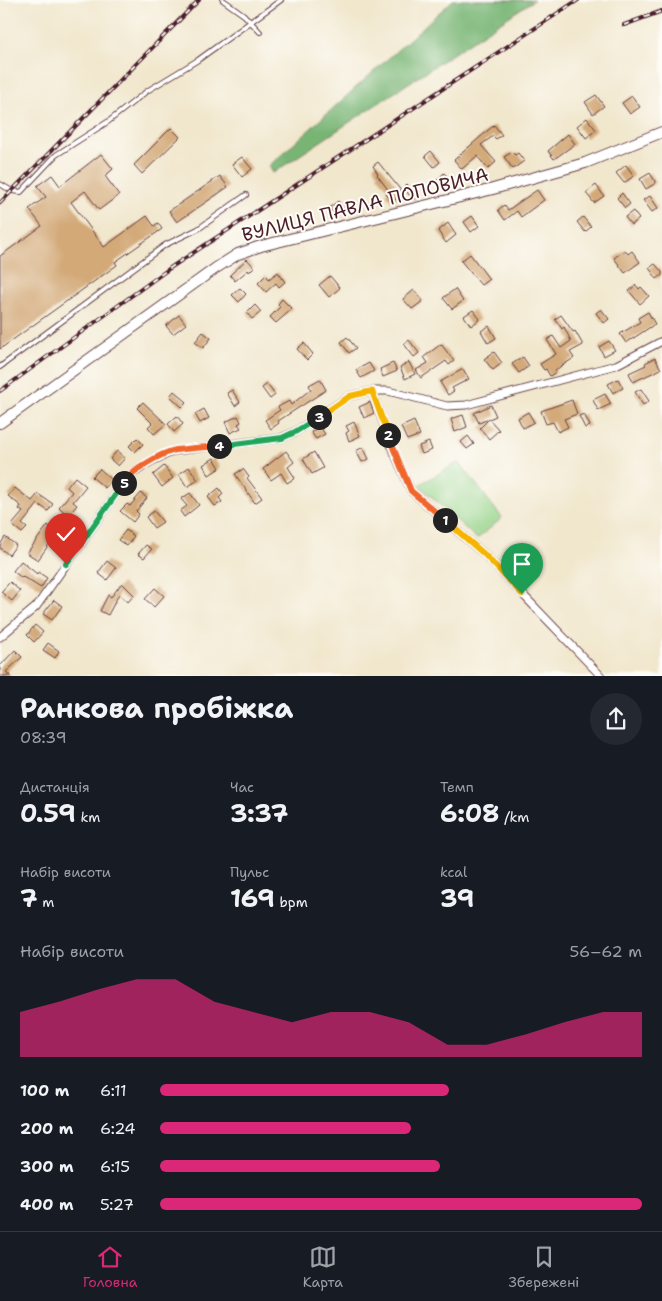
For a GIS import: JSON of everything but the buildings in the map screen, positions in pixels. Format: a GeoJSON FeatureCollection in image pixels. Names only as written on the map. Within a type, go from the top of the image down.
{"type":"FeatureCollection","features":[{"type":"Feature","properties":{"kind":"street","name":"ВУЛИЦЯ ПАВЛА ПОПОВИЧА"},"geometry":{"type":"LineString","coordinates":[[0,423],[238,254],[261,246],[502,187],[585,163],[662,132]]}},
{"type":"Feature","properties":{"kind":"street"},"geometry":{"type":"LineString","coordinates":[[0,637],[36,607],[128,477],[150,462],[174,451],[282,438],[295,432],[350,396],[372,391],[388,390],[447,406],[466,405],[616,365],[662,341]]}},
{"type":"Feature","properties":{"kind":"street"},"geometry":{"type":"LineString","coordinates":[[372,391],[391,445],[411,491],[474,545],[602,676]]}},
{"type":"Feature","properties":{"kind":"lane"},"geometry":{"type":"LineString","coordinates":[[223,0],[260,32]]}},
{"type":"Feature","properties":{"kind":"lane"},"geometry":{"type":"LineString","coordinates":[[0,184],[12,191],[21,192],[56,155],[109,121],[147,91],[198,60],[281,0]]}},
{"type":"Feature","properties":{"kind":"lane"},"geometry":{"type":"LineString","coordinates":[[0,367],[165,245],[198,229],[246,195]]}},
{"type":"Feature","properties":{"kind":"green space"},"geometry":{"type":"Polygon","coordinates":[[[453,0],[534,0],[273,173],[269,166],[453,0]]]}},
{"type":"Feature","properties":{"kind":"green space"},"geometry":{"type":"Polygon","coordinates":[[[459,462],[502,518],[477,539],[419,485],[459,462]]]}},
{"type":"Feature","properties":{"kind":"railway"},"geometry":{"type":"LineString","coordinates":[[0,203],[199,0]]}},
{"type":"Feature","properties":{"kind":"railway"},"geometry":{"type":"LineString","coordinates":[[0,391],[170,268],[578,0]]}},
{"type":"Feature","properties":{"kind":"railway"},"geometry":{"type":"LineString","coordinates":[[624,25],[662,11]]}},
{"type":"Feature","properties":{"kind":"route"},"geometry":{"type":"LineString","coordinates":[[66,564],[128,477],[150,462],[174,451],[282,438],[295,432],[350,396],[372,391],[391,445],[411,491],[484,554],[522,594]]}}]}
